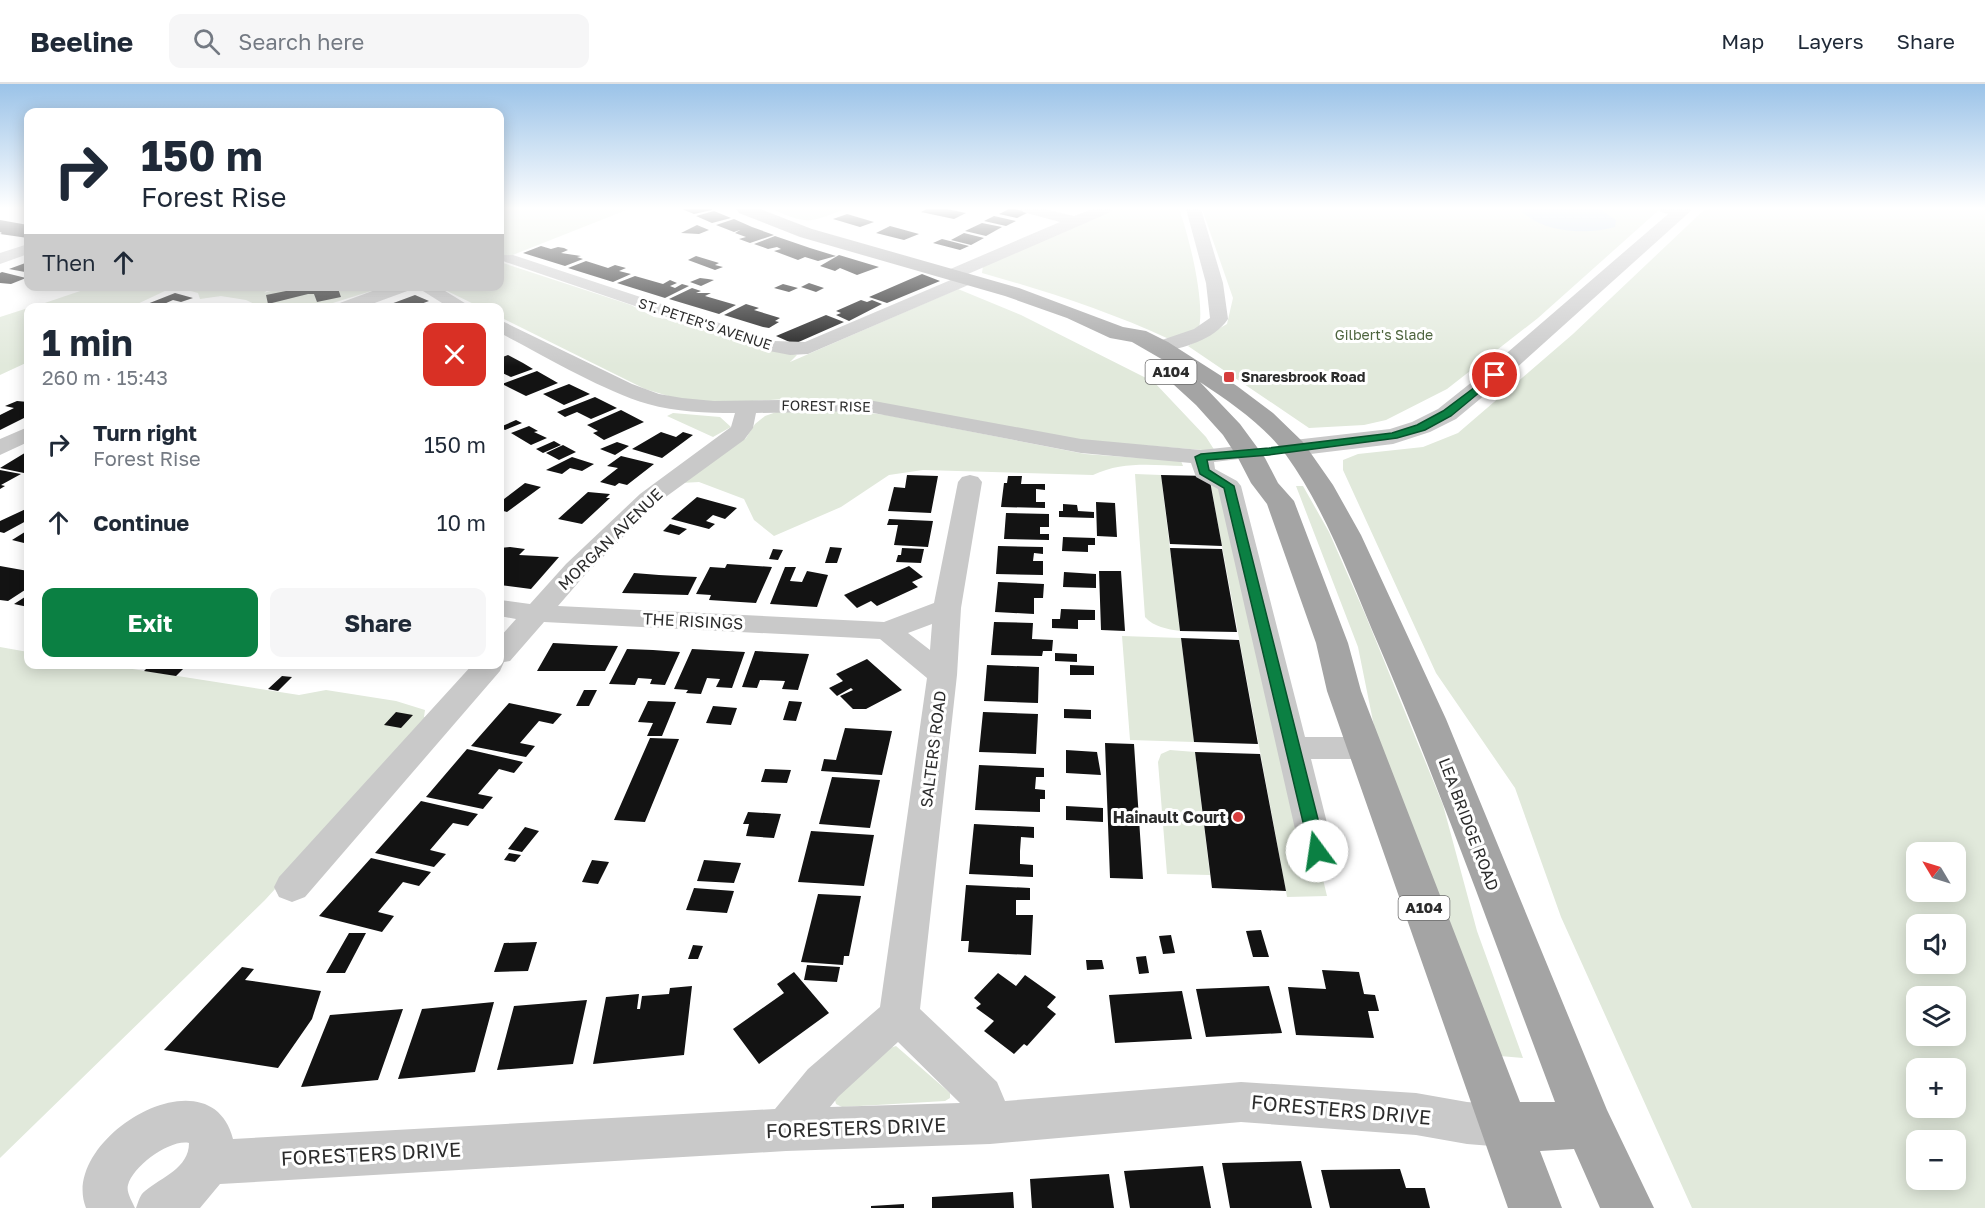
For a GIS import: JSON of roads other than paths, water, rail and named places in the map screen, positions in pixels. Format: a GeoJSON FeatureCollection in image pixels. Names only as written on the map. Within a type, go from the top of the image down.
{"type":"FeatureCollection","features":[{"type":"Feature","properties":{"kind":"main road","name":"A104"},"geometry":{"type":"LineString","coordinates":[[906,261],[1034,299],[1118,333],[1138,336],[1160,347],[1229,391],[1263,418],[1271,450],[1267,489],[1280,501],[1332,643],[1344,690],[1535,1208]]}},
{"type":"Feature","properties":{"kind":"main road","name":"A104"},"geometry":{"type":"LineString","coordinates":[[1118,333],[1122,340],[1156,361],[1190,387],[1230,428],[1271,450]]}},
{"type":"Feature","properties":{"kind":"main road","name":"LEA BRIDGE ROAD"},"geometry":{"type":"LineString","coordinates":[[1271,450],[1319,485],[1346,534],[1428,719],[1588,1124],[1627,1208]]}},
{"type":"Feature","properties":{"kind":"main road"},"geometry":{"type":"LineString","coordinates":[[1504,1126],[1545,1127],[1588,1124]]}},
{"type":"Feature","properties":{"kind":"street","name":"ST. PETER'S AVENUE"},"geometry":{"type":"LineString","coordinates":[[511,261],[771,346],[790,350],[808,348],[992,261]]}},
{"type":"Feature","properties":{"kind":"street"},"geometry":{"type":"LineString","coordinates":[[1160,347],[1195,336],[1210,328],[1219,319],[1220,311],[1208,261]]}},
{"type":"Feature","properties":{"kind":"street"},"geometry":{"type":"LineString","coordinates":[[1271,450],[1393,436],[1421,427],[1447,414],[1495,375],[1620,261]]}},
{"type":"Feature","properties":{"kind":"street"},"geometry":{"type":"LineString","coordinates":[[357,303],[390,291]]}},
{"type":"Feature","properties":{"kind":"street"},"geometry":{"type":"LineString","coordinates":[[432,291],[455,303]]}},
{"type":"Feature","properties":{"kind":"street","name":"FOREST RISE"},"geometry":{"type":"LineString","coordinates":[[504,328],[625,388],[654,399],[682,404],[747,407],[863,405],[1081,447],[1201,457],[1271,450]]}},
{"type":"Feature","properties":{"kind":"street"},"geometry":{"type":"LineString","coordinates":[[504,347],[526,339]]}},
{"type":"Feature","properties":{"kind":"street","name":"MORGAN AVENUE"},"geometry":{"type":"LineString","coordinates":[[504,649],[575,570],[648,499],[736,435],[742,428],[747,407]]}},
{"type":"Feature","properties":{"kind":"street"},"geometry":{"type":"LineString","coordinates":[[0,448],[24,436]]}},
{"type":"Feature","properties":{"kind":"street"},"geometry":{"type":"LineString","coordinates":[[1201,457],[1204,472],[1229,486],[1317,851]]}},
{"type":"Feature","properties":{"kind":"street","name":"SALTERS ROAD"},"geometry":{"type":"LineString","coordinates":[[899,1016],[942,675],[947,608],[970,482]]}},
{"type":"Feature","properties":{"kind":"street","name":"THE RISINGS"},"geometry":{"type":"LineString","coordinates":[[504,609],[536,613],[886,631],[947,608]]}},
{"type":"Feature","properties":{"kind":"street"},"geometry":{"type":"LineString","coordinates":[[886,631],[942,675]]}},
{"type":"Feature","properties":{"kind":"street"},"geometry":{"type":"LineString","coordinates":[[292,887],[486,669]]}},
{"type":"Feature","properties":{"kind":"street"},"geometry":{"type":"LineString","coordinates":[[1292,748],[1365,748]]}},
{"type":"Feature","properties":{"kind":"street"},"geometry":{"type":"LineString","coordinates":[[786,1130],[823,1083],[899,1016],[982,1096],[990,1123]]}},
{"type":"Feature","properties":{"kind":"street","name":"FORESTERS DRIVE"},"geometry":{"type":"LineString","coordinates":[[208,1163],[786,1130],[990,1123],[1241,1102],[1416,1114],[1467,1123],[1504,1126]]}},
{"type":"Feature","properties":{"kind":"street"},"geometry":{"type":"LineString","coordinates":[[112,1208],[105,1198],[107,1177],[116,1163],[137,1140],[166,1125],[183,1121],[195,1122],[210,1133],[213,1148],[208,1163],[188,1189],[159,1208]]}},
{"type":"Feature","properties":{"kind":"place","name":"Snaresbrook Road"},"geometry":{"type":"Point","coordinates":[1229,377]}},
{"type":"Feature","properties":{"kind":"place","name":"Hainault Court"},"geometry":{"type":"Point","coordinates":[1238,817]}},
{"type":"Feature","properties":{"kind":"park label","name":"Gilbert's Slade"},"geometry":{"type":"Point","coordinates":[1384,335]}}]}
